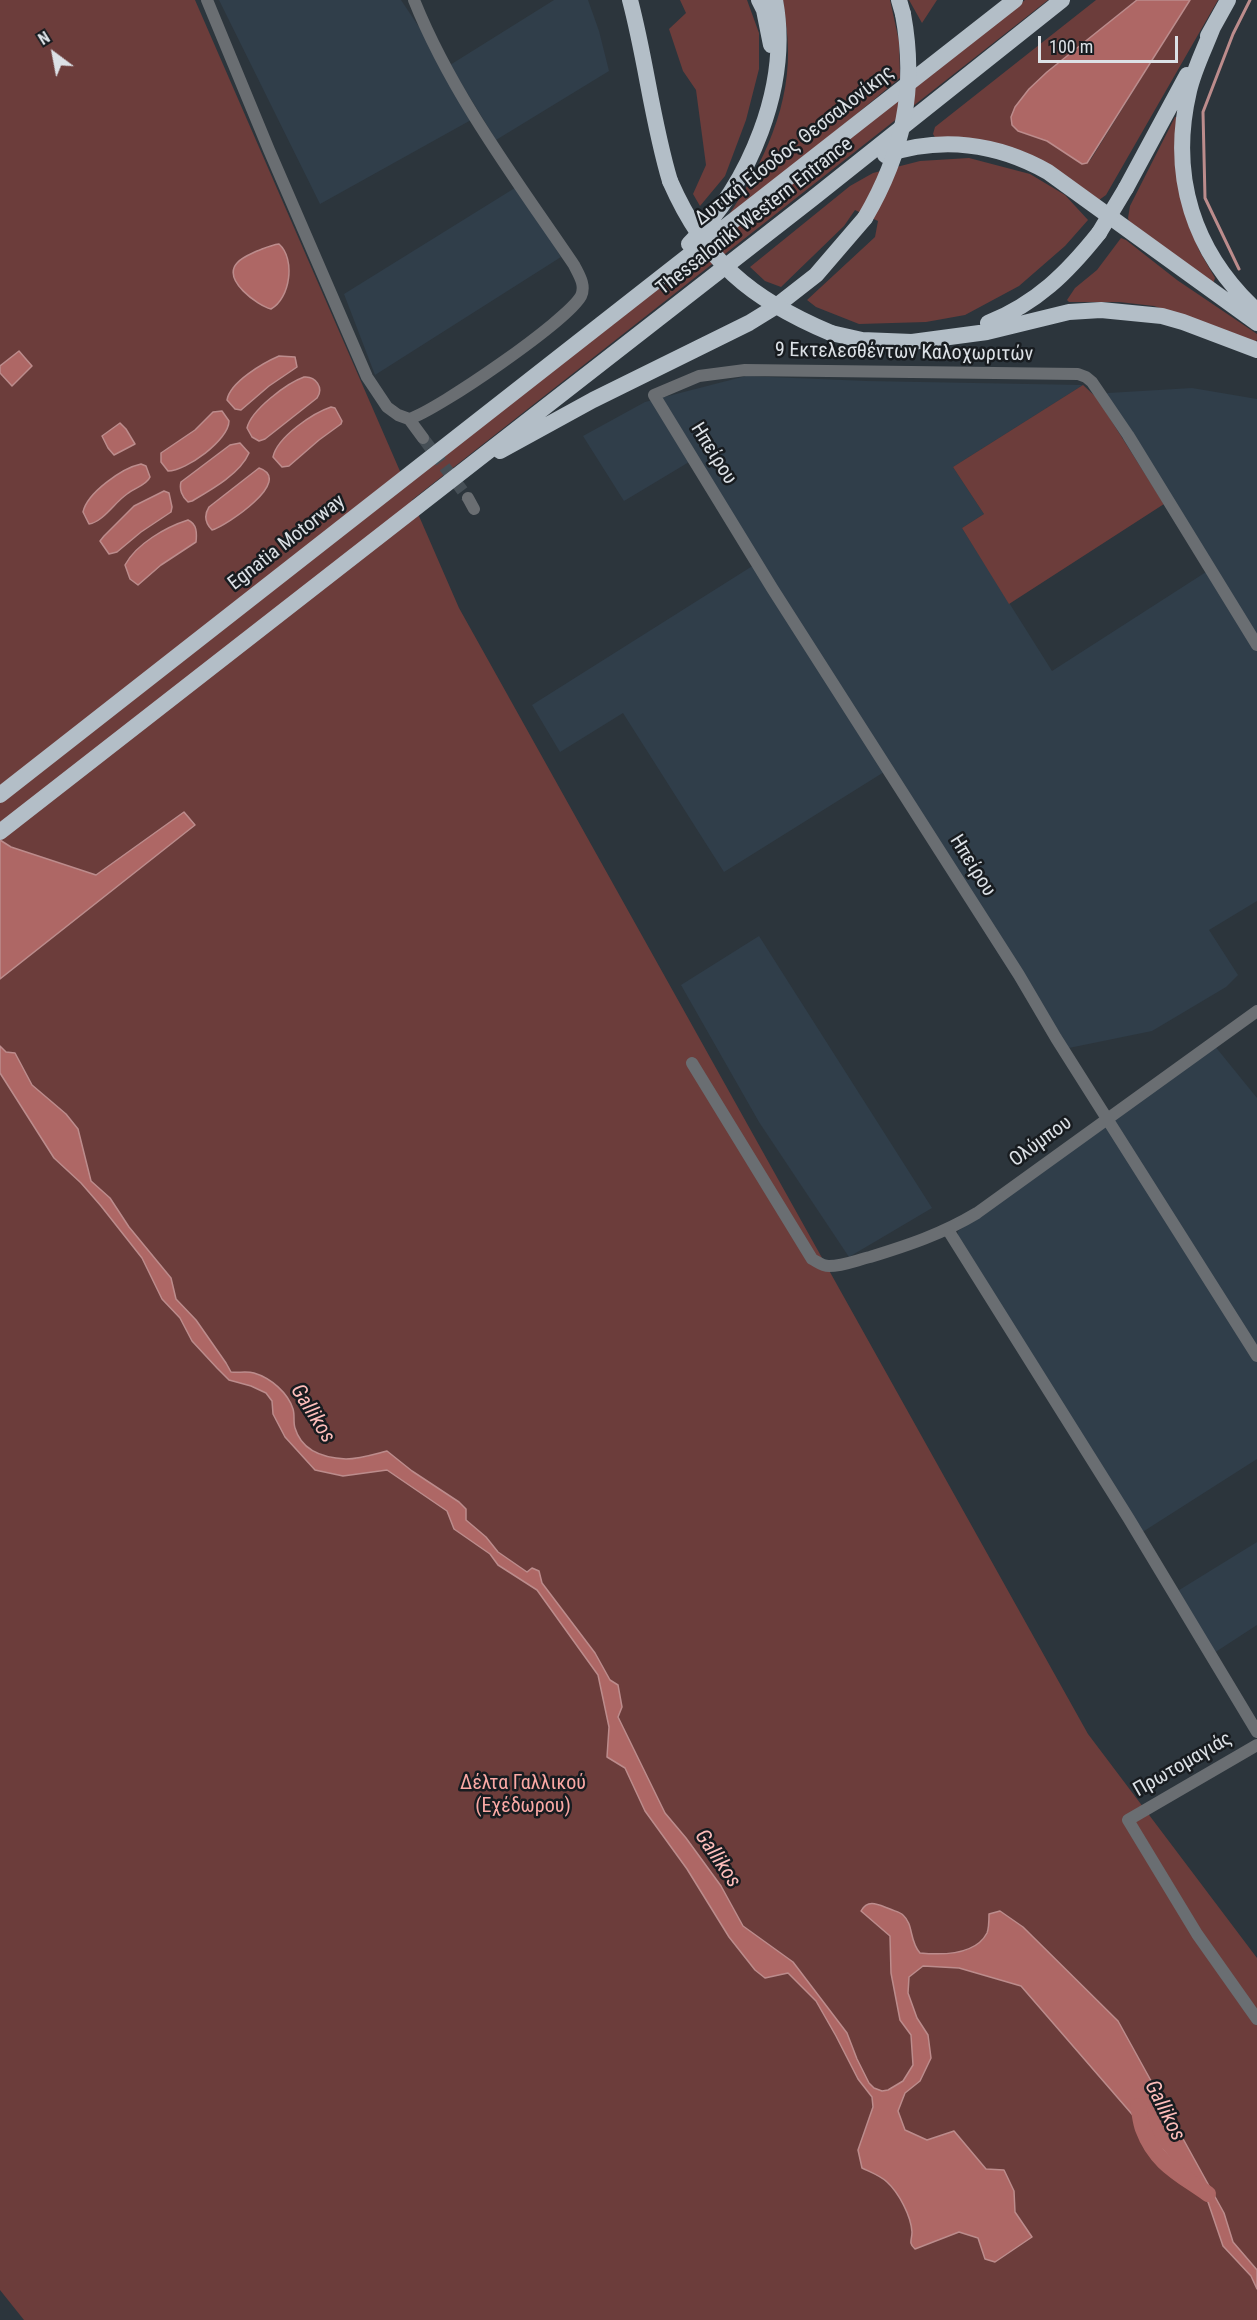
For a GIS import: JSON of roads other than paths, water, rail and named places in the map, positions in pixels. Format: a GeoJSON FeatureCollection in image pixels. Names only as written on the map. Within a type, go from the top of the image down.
{"type":"FeatureCollection","features":[{"type":"Feature","properties":{"kind":"highway"},"geometry":{"type":"LineString","coordinates":[[630,0],[661,150],[670,181],[694,229],[709,250],[750,290],[783,312],[831,333],[862,340],[890,342],[934,340],[987,332],[1069,312],[1120,311],[1182,321],[1257,350]]}},
{"type":"Feature","properties":{"kind":"highway"},"geometry":{"type":"LineString","coordinates":[[759,0],[768,27],[775,71]]}},
{"type":"Feature","properties":{"kind":"highway"},"geometry":{"type":"LineString","coordinates":[[600,326],[634,290],[690,242],[720,208],[743,174],[764,122],[780,47],[779,19],[775,0]]}},
{"type":"Feature","properties":{"kind":"highway","name":"Δυτική Είσοδος Θεσσαλονίκης"},"geometry":{"type":"LineString","coordinates":[[600,326],[1015,0]]}},
{"type":"Feature","properties":{"kind":"highway","name":"Thessaloniki Western Entrance"},"geometry":{"type":"LineString","coordinates":[[472,464],[1062,0]]}},
{"type":"Feature","properties":{"kind":"highway"},"geometry":{"type":"LineString","coordinates":[[963,334],[1006,316],[1041,294],[1065,274],[1099,233],[1126,188],[1228,0]]}},
{"type":"Feature","properties":{"kind":"highway"},"geometry":{"type":"LineString","coordinates":[[0,832],[472,464],[514,444],[593,400],[749,323],[775,308],[816,275],[865,218],[889,173],[905,117],[909,87],[909,57],[901,7]]}},
{"type":"Feature","properties":{"kind":"highway"},"geometry":{"type":"LineString","coordinates":[[1213,27],[1190,89],[1185,116],[1182,168],[1192,214],[1213,260],[1224,277],[1257,311]]}},
{"type":"Feature","properties":{"kind":"highway"},"geometry":{"type":"LineString","coordinates":[[813,198],[876,159],[899,151],[934,144],[975,145],[993,149],[1022,159],[1048,172],[1257,323]]}},
{"type":"Feature","properties":{"kind":"highway","name":"Egnatia Motorway"},"geometry":{"type":"LineString","coordinates":[[0,795],[600,326]]}},
{"type":"Feature","properties":{"kind":"street"},"geometry":{"type":"LineString","coordinates":[[207,0],[367,377],[387,406],[398,415],[409,419],[423,438]]}},
{"type":"Feature","properties":{"kind":"street"},"geometry":{"type":"LineString","coordinates":[[409,419],[445,402],[540,334],[576,302],[582,294],[583,286],[574,265],[485,132],[428,33],[414,0]]}},
{"type":"Feature","properties":{"kind":"street","name":"9 Εκτελεσθέντων Καλοχωριτών"},"geometry":{"type":"LineString","coordinates":[[654,395],[699,376],[745,370],[1078,374],[1086,377],[1092,382],[1128,435],[1170,507],[1257,645]]}},
{"type":"Feature","properties":{"kind":"street","name":"Ηπείρου"},"geometry":{"type":"LineString","coordinates":[[654,395],[772,588],[1019,975],[1106,1118],[1257,1356]]}},
{"type":"Feature","properties":{"kind":"street","name":"Ολύμπου"},"geometry":{"type":"LineString","coordinates":[[693,1063],[812,1259],[829,1266],[904,1247],[948,1230],[977,1213],[1257,1011]]}},
{"type":"Feature","properties":{"kind":"street"},"geometry":{"type":"LineString","coordinates":[[948,1230],[1123,1509],[1257,1732]]}},
{"type":"Feature","properties":{"kind":"street","name":"Πρωτομαγιάς"},"geometry":{"type":"LineString","coordinates":[[1257,1745],[1128,1820],[1197,1934],[1257,2019]]}},
{"type":"Feature","properties":{"kind":"water"},"geometry":{"type":"Polygon","coordinates":[[[1137,0],[1190,0],[1087,163],[1082,164],[1047,141],[1018,131],[1012,125],[1011,117],[1015,107],[1029,89],[1137,0]]]}},
{"type":"Feature","properties":{"kind":"water"},"geometry":{"type":"Polygon","coordinates":[[[279,244],[288,259],[288,278],[283,297],[271,309],[258,303],[243,291],[234,277],[234,270],[237,263],[244,257],[279,244]]]}},
{"type":"Feature","properties":{"kind":"water"},"geometry":{"type":"Polygon","coordinates":[[[19,351],[32,366],[12,386],[0,373],[0,366],[19,351]]]}},
{"type":"Feature","properties":{"kind":"water"},"geometry":{"type":"Polygon","coordinates":[[[279,356],[295,357],[297,367],[269,386],[241,410],[235,409],[227,400],[229,393],[256,368],[279,356]]]}},
{"type":"Feature","properties":{"kind":"water"},"geometry":{"type":"Polygon","coordinates":[[[304,377],[312,378],[318,383],[320,390],[317,398],[265,439],[259,441],[252,437],[247,428],[255,413],[280,391],[304,377]]]}},
{"type":"Feature","properties":{"kind":"water"},"geometry":{"type":"Polygon","coordinates":[[[331,407],[335,408],[342,421],[341,424],[289,466],[282,467],[273,457],[281,442],[306,420],[331,407]]]}},
{"type":"Feature","properties":{"kind":"water"},"geometry":{"type":"Polygon","coordinates":[[[222,411],[229,421],[222,437],[195,460],[176,470],[168,471],[161,462],[161,453],[195,430],[213,412],[222,411]]]}},
{"type":"Feature","properties":{"kind":"water"},"geometry":{"type":"Polygon","coordinates":[[[120,423],[135,444],[114,455],[102,436],[120,423]]]}},
{"type":"Feature","properties":{"kind":"water"},"geometry":{"type":"Polygon","coordinates":[[[240,443],[249,453],[239,468],[216,487],[188,502],[181,493],[181,482],[230,445],[240,443]]]}},
{"type":"Feature","properties":{"kind":"water"},"geometry":{"type":"Polygon","coordinates":[[[141,464],[146,466],[150,477],[148,480],[122,498],[99,520],[89,524],[83,512],[91,497],[115,476],[141,464]]]}},
{"type":"Feature","properties":{"kind":"water"},"geometry":{"type":"Polygon","coordinates":[[[259,468],[268,474],[269,482],[264,492],[243,512],[212,530],[206,519],[209,507],[259,468]]]}},
{"type":"Feature","properties":{"kind":"water"},"geometry":{"type":"Polygon","coordinates":[[[164,491],[169,493],[171,512],[117,552],[109,554],[100,541],[104,536],[134,506],[164,491]]]}},
{"type":"Feature","properties":{"kind":"water"},"geometry":{"type":"Polygon","coordinates":[[[188,520],[195,526],[196,542],[161,565],[138,585],[130,579],[125,565],[136,550],[161,532],[188,520]]]}},
{"type":"Feature","properties":{"kind":"water"},"geometry":{"type":"Polygon","coordinates":[[[184,812],[195,825],[0,979],[0,840],[11,847],[96,875],[184,812]]]}},
{"type":"Feature","properties":{"kind":"water"},"geometry":{"type":"Polygon","coordinates":[[[0,1046],[6,1052],[15,1053],[32,1085],[66,1114],[78,1129],[91,1181],[110,1198],[129,1227],[171,1278],[176,1299],[196,1320],[231,1372],[251,1372],[267,1378],[278,1387],[291,1403],[298,1436],[308,1448],[322,1455],[346,1459],[387,1451],[412,1471],[459,1502],[466,1509],[466,1520],[486,1537],[498,1552],[527,1572],[532,1568],[539,1571],[542,1583],[595,1653],[610,1680],[618,1685],[622,1707],[618,1717],[665,1813],[721,1886],[743,1926],[793,1962],[847,2033],[857,2059],[874,2088],[882,2091],[888,2090],[903,2081],[913,2065],[911,2035],[900,2020],[891,1973],[890,1936],[861,1911],[867,1905],[874,1904],[902,1914],[909,1923],[914,1943],[920,1953],[947,1954],[966,1950],[982,1941],[989,1926],[989,1914],[1000,1911],[1023,1927],[1118,2021],[1224,2213],[1233,2242],[1257,2270],[1257,2289],[1251,2276],[1223,2246],[1208,2202],[1021,1986],[959,1968],[923,1966],[909,1977],[908,1993],[917,2018],[928,2035],[931,2058],[920,2081],[905,2093],[898,2111],[905,2130],[927,2140],[954,2131],[986,2169],[1004,2170],[1014,2191],[1015,2212],[1032,2237],[995,2262],[985,2259],[978,2238],[959,2232],[915,2249],[911,2243],[912,2232],[907,2212],[900,2198],[885,2180],[862,2168],[858,2150],[873,2107],[872,2097],[858,2079],[816,2001],[788,1973],[765,1978],[755,1970],[729,1937],[687,1869],[645,1811],[625,1768],[607,1757],[609,1727],[598,1675],[537,1590],[498,1565],[490,1554],[454,1529],[447,1511],[387,1470],[343,1476],[315,1470],[285,1437],[273,1414],[272,1401],[266,1393],[229,1380],[192,1341],[180,1318],[162,1299],[142,1258],[81,1183],[54,1158],[0,1073],[0,1046]]]}},
{"type":"Feature","properties":{"kind":"waterway"},"geometry":{"type":"LineString","coordinates":[[1239,269],[1205,198],[1203,112],[1233,34],[1250,0]]}},
{"type":"Feature","properties":{"kind":"waterway","name":"Gallikos"},"geometry":{"type":"LineString","coordinates":[[1138,2106],[1148,2141],[1162,2160],[1208,2194]]}},
{"type":"Feature","properties":{"kind":"tunnel"},"geometry":{"type":"LineString","coordinates":[[423,438],[468,498]]}},
{"type":"Feature","properties":{"kind":"park label","name":"Δέλτα Γαλλικού (Εχέδωρου)"},"geometry":{"type":"Point","coordinates":[523,1796]}}]}
